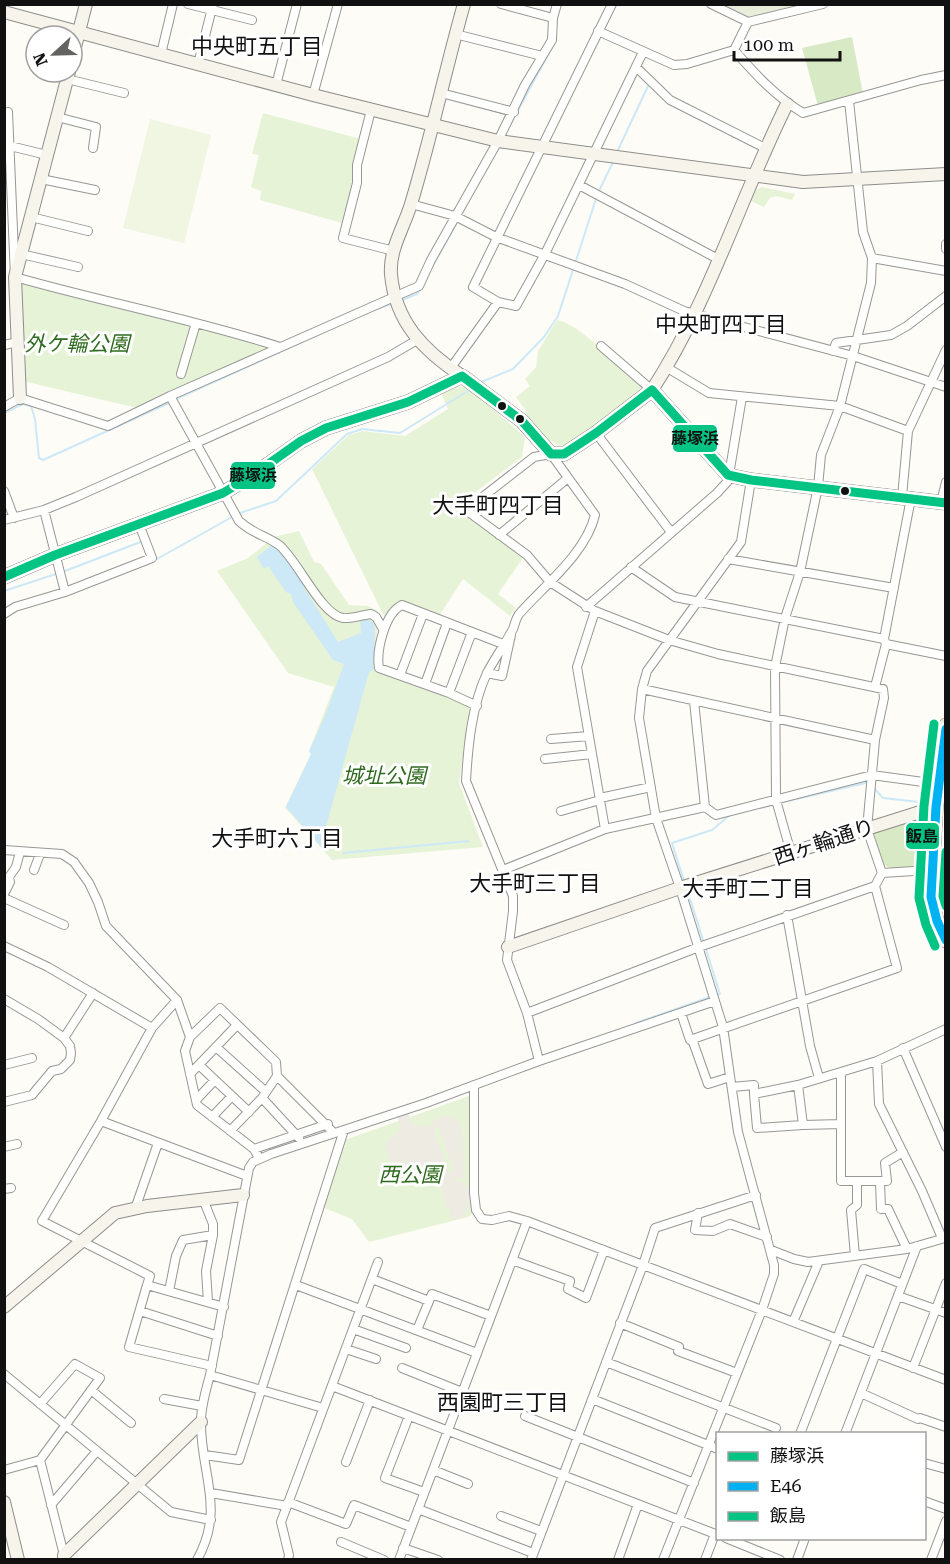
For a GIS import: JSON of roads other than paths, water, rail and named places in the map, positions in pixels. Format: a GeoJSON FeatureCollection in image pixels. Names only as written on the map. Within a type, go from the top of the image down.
{"type":"FeatureCollection","features":[{"type":"Feature","properties":{"kind":"main road"},"geometry":{"type":"LineString","coordinates":[[4,577],[55,555],[223,493],[301,441],[326,428],[408,402],[456,372],[522,422],[551,454],[564,454],[596,434],[652,390],[728,475],[751,480],[944,502]]}},
{"type":"Feature","properties":{"kind":"main road"},"geometry":{"type":"LineString","coordinates":[[945,725],[941,787],[936,807],[939,868],[931,897],[936,921],[945,941]]}},
{"type":"Feature","properties":{"kind":"street"},"geometry":{"type":"LineString","coordinates":[[81,24],[86,4]]}},
{"type":"Feature","properties":{"kind":"street"},"geometry":{"type":"LineString","coordinates":[[161,54],[173,4]]}},
{"type":"Feature","properties":{"kind":"street"},"geometry":{"type":"LineString","coordinates":[[188,4],[213,8],[252,20]]}},
{"type":"Feature","properties":{"kind":"street"},"geometry":{"type":"LineString","coordinates":[[276,85],[297,4]]}},
{"type":"Feature","properties":{"kind":"street"},"geometry":{"type":"LineString","coordinates":[[313,95],[338,4]]}},
{"type":"Feature","properties":{"kind":"street"},"geometry":{"type":"LineString","coordinates":[[464,4],[411,204],[394,251],[391,273],[395,296],[417,340],[456,372],[498,302]]}},
{"type":"Feature","properties":{"kind":"street"},"geometry":{"type":"LineString","coordinates":[[501,4],[552,18]]}},
{"type":"Feature","properties":{"kind":"street"},"geometry":{"type":"LineString","coordinates":[[4,407],[21,398],[108,426],[170,396],[418,286],[514,112],[525,85],[552,40],[552,18],[557,4]]}},
{"type":"Feature","properties":{"kind":"street"},"geometry":{"type":"LineString","coordinates":[[612,4],[473,287],[498,302],[516,306],[546,254],[644,52]]}},
{"type":"Feature","properties":{"kind":"street"},"geometry":{"type":"LineString","coordinates":[[711,4],[748,22],[823,4]]}},
{"type":"Feature","properties":{"kind":"street"},"geometry":{"type":"LineString","coordinates":[[198,64],[213,8]]}},
{"type":"Feature","properties":{"kind":"street"},"geometry":{"type":"LineString","coordinates":[[4,12],[49,24]]}},
{"type":"Feature","properties":{"kind":"street"},"geometry":{"type":"LineString","coordinates":[[598,31],[674,65],[687,64],[734,50],[748,22]]}},
{"type":"Feature","properties":{"kind":"street"},"geometry":{"type":"LineString","coordinates":[[84,33],[370,110],[498,141],[803,182],[945,174]]}},
{"type":"Feature","properties":{"kind":"street"},"geometry":{"type":"LineString","coordinates":[[455,34],[542,56]]}},
{"type":"Feature","properties":{"kind":"street"},"geometry":{"type":"LineString","coordinates":[[734,50],[761,81],[788,104],[803,113],[945,75]]}},
{"type":"Feature","properties":{"kind":"street"},"geometry":{"type":"LineString","coordinates":[[636,68],[670,100],[765,148]]}},
{"type":"Feature","properties":{"kind":"street"},"geometry":{"type":"LineString","coordinates":[[84,81],[124,93]]}},
{"type":"Feature","properties":{"kind":"street"},"geometry":{"type":"LineString","coordinates":[[21,398],[18,342],[10,304],[18,258],[66,84]]}},
{"type":"Feature","properties":{"kind":"street"},"geometry":{"type":"LineString","coordinates":[[441,93],[514,112]]}},
{"type":"Feature","properties":{"kind":"street"},"geometry":{"type":"LineString","coordinates":[[791,853],[776,800],[776,667],[786,618],[800,572],[818,487],[821,455],[840,406],[871,283],[872,258],[863,232],[849,101]]}},
{"type":"Feature","properties":{"kind":"street"},"geometry":{"type":"LineString","coordinates":[[601,346],[652,390],[696,314],[765,148],[788,104]]}},
{"type":"Feature","properties":{"kind":"street"},"geometry":{"type":"LineString","coordinates":[[370,110],[357,165],[357,183],[343,238],[394,251]]}},
{"type":"Feature","properties":{"kind":"street"},"geometry":{"type":"LineString","coordinates":[[4,113],[8,112],[9,221],[18,258]]}},
{"type":"Feature","properties":{"kind":"street"},"geometry":{"type":"LineString","coordinates":[[57,117],[96,127],[93,148]]}},
{"type":"Feature","properties":{"kind":"street"},"geometry":{"type":"LineString","coordinates":[[8,142],[47,155]]}},
{"type":"Feature","properties":{"kind":"street"},"geometry":{"type":"LineString","coordinates":[[41,179],[95,190]]}},
{"type":"Feature","properties":{"kind":"street"},"geometry":{"type":"LineString","coordinates":[[579,185],[718,259]]}},
{"type":"Feature","properties":{"kind":"street"},"geometry":{"type":"LineString","coordinates":[[411,204],[455,216],[496,237],[625,284],[684,311],[853,356],[945,387]]}},
{"type":"Feature","properties":{"kind":"street"},"geometry":{"type":"LineString","coordinates":[[31,217],[88,231]]}},
{"type":"Feature","properties":{"kind":"street"},"geometry":{"type":"LineString","coordinates":[[945,244],[945,249]]}},
{"type":"Feature","properties":{"kind":"street"},"geometry":{"type":"LineString","coordinates":[[4,265],[18,258],[78,267]]}},
{"type":"Feature","properties":{"kind":"street"},"geometry":{"type":"LineString","coordinates":[[872,258],[945,272]]}},
{"type":"Feature","properties":{"kind":"street"},"geometry":{"type":"LineString","coordinates":[[906,274],[908,260]]}},
{"type":"Feature","properties":{"kind":"street"},"geometry":{"type":"LineString","coordinates":[[15,277],[280,347]]}},
{"type":"Feature","properties":{"kind":"street"},"geometry":{"type":"LineString","coordinates":[[833,351],[836,343],[891,335],[907,326],[945,296]]}},
{"type":"Feature","properties":{"kind":"street"},"geometry":{"type":"LineString","coordinates":[[181,374],[196,323]]}},
{"type":"Feature","properties":{"kind":"street"},"geometry":{"type":"LineString","coordinates":[[4,491],[9,519],[44,510],[388,357],[417,340]]}},
{"type":"Feature","properties":{"kind":"street"},"geometry":{"type":"LineString","coordinates":[[4,345],[18,342]]}},
{"type":"Feature","properties":{"kind":"street"},"geometry":{"type":"LineString","coordinates":[[875,687],[894,588],[906,498],[908,431],[945,350]]}},
{"type":"Feature","properties":{"kind":"street"},"geometry":{"type":"LineString","coordinates":[[666,367],[709,393],[840,406],[908,431]]}},
{"type":"Feature","properties":{"kind":"street"},"geometry":{"type":"LineString","coordinates":[[170,396],[239,521],[255,534],[280,545],[333,613],[346,618],[371,614],[376,617],[383,629]]}},
{"type":"Feature","properties":{"kind":"street"},"geometry":{"type":"LineString","coordinates":[[605,829],[577,667],[591,609],[631,567],[728,481],[742,397]]}},
{"type":"Feature","properties":{"kind":"street"},"geometry":{"type":"LineString","coordinates":[[596,434],[671,532]]}},
{"type":"Feature","properties":{"kind":"street"},"geometry":{"type":"LineString","coordinates":[[487,673],[502,676],[513,629],[519,614],[550,582],[587,537],[595,515],[551,454],[534,457],[466,510],[527,555],[550,582],[591,609],[669,640],[776,667],[883,689],[884,698],[875,740],[867,829],[882,873],[875,886],[897,968],[692,1039]]}},
{"type":"Feature","properties":{"kind":"street"},"geometry":{"type":"LineString","coordinates":[[499,534],[568,478]]}},
{"type":"Feature","properties":{"kind":"street"},"geometry":{"type":"LineString","coordinates":[[717,1432],[723,1407],[774,1274],[771,1250],[738,1132],[723,1027],[656,818],[639,718],[642,689],[647,671],[741,542],[751,480]]}},
{"type":"Feature","properties":{"kind":"street"},"geometry":{"type":"LineString","coordinates":[[944,502],[945,482]]}},
{"type":"Feature","properties":{"kind":"street"},"geometry":{"type":"LineString","coordinates":[[44,510],[65,592]]}},
{"type":"Feature","properties":{"kind":"street"},"geometry":{"type":"LineString","coordinates":[[4,614],[15,607],[65,592],[152,558],[139,524]]}},
{"type":"Feature","properties":{"kind":"street"},"geometry":{"type":"LineString","coordinates":[[728,559],[894,588]]}},
{"type":"Feature","properties":{"kind":"street"},"geometry":{"type":"LineString","coordinates":[[631,567],[675,597],[786,618],[945,656]]}},
{"type":"Feature","properties":{"kind":"street"},"geometry":{"type":"LineString","coordinates":[[477,706],[449,693],[379,668],[383,629],[398,607],[402,605],[503,644]]}},
{"type":"Feature","properties":{"kind":"street"},"geometry":{"type":"LineString","coordinates":[[400,675],[423,614]]}},
{"type":"Feature","properties":{"kind":"street"},"geometry":{"type":"LineString","coordinates":[[425,684],[447,623]]}},
{"type":"Feature","properties":{"kind":"street"},"geometry":{"type":"LineString","coordinates":[[513,629],[487,673],[477,706],[467,761],[466,781],[513,896],[507,960],[527,1013],[539,1061]]}},
{"type":"Feature","properties":{"kind":"street"},"geometry":{"type":"LineString","coordinates":[[449,693],[472,632]]}},
{"type":"Feature","properties":{"kind":"street"},"geometry":{"type":"LineString","coordinates":[[642,689],[875,740]]}},
{"type":"Feature","properties":{"kind":"street"},"geometry":{"type":"LineString","coordinates":[[694,701],[705,807],[716,815],[872,776],[941,787]]}},
{"type":"Feature","properties":{"kind":"street"},"geometry":{"type":"LineString","coordinates":[[551,739],[589,736]]}},
{"type":"Feature","properties":{"kind":"street"},"geometry":{"type":"LineString","coordinates":[[545,759],[592,754]]}},
{"type":"Feature","properties":{"kind":"street"},"geometry":{"type":"LineString","coordinates":[[561,811],[651,787]]}},
{"type":"Feature","properties":{"kind":"street"},"geometry":{"type":"LineString","coordinates":[[503,870],[605,829],[705,807]]}},
{"type":"Feature","properties":{"kind":"street","name":"西ヶ輪通り"},"geometry":{"type":"LineString","coordinates":[[508,947],[680,888],[936,807]]}},
{"type":"Feature","properties":{"kind":"street"},"geometry":{"type":"LineString","coordinates":[[4,850],[62,854],[74,862],[99,902],[106,926],[177,1000],[190,1037]]}},
{"type":"Feature","properties":{"kind":"street"},"geometry":{"type":"LineString","coordinates":[[20,852],[4,896],[63,925]]}},
{"type":"Feature","properties":{"kind":"street"},"geometry":{"type":"LineString","coordinates":[[34,870],[40,854]]}},
{"type":"Feature","properties":{"kind":"street"},"geometry":{"type":"LineString","coordinates":[[882,873],[939,868]]}},
{"type":"Feature","properties":{"kind":"street"},"geometry":{"type":"LineString","coordinates":[[527,1013],[699,947],[875,886]]}},
{"type":"Feature","properties":{"kind":"street"},"geometry":{"type":"LineString","coordinates":[[787,915],[810,1046],[819,1078]]}},
{"type":"Feature","properties":{"kind":"street"},"geometry":{"type":"LineString","coordinates":[[4,946],[48,967],[152,1028]]}},
{"type":"Feature","properties":{"kind":"street"},"geometry":{"type":"LineString","coordinates":[[64,1038],[93,993]]}},
{"type":"Feature","properties":{"kind":"street"},"geometry":{"type":"LineString","coordinates":[[4,999],[64,1038],[72,1053],[70,1060],[60,1069],[52,1071],[32,1095],[4,1102]]}},
{"type":"Feature","properties":{"kind":"street"},"geometry":{"type":"LineString","coordinates":[[177,1000],[152,1028],[42,1221],[150,1276],[129,1347],[212,1366]]}},
{"type":"Feature","properties":{"kind":"street"},"geometry":{"type":"LineString","coordinates":[[197,1560],[208,1535],[211,1520],[211,1493],[201,1422],[202,1406],[224,1307],[243,1195],[253,1162],[715,1001]]}},
{"type":"Feature","properties":{"kind":"street"},"geometry":{"type":"LineString","coordinates":[[230,1131],[264,1095],[277,1076],[276,1062],[220,1008],[190,1037],[185,1051],[197,1105],[230,1131],[254,1149],[260,1158]]}},
{"type":"Feature","properties":{"kind":"street"},"geometry":{"type":"LineString","coordinates":[[681,1013],[708,1084],[730,1077]]}},
{"type":"Feature","properties":{"kind":"street"},"geometry":{"type":"LineString","coordinates":[[190,1074],[237,1024]]}},
{"type":"Feature","properties":{"kind":"street"},"geometry":{"type":"LineString","coordinates":[[754,1094],[798,1086],[877,1061],[945,1029]]}},
{"type":"Feature","properties":{"kind":"street"},"geometry":{"type":"LineString","coordinates":[[216,1047],[264,1095],[298,1135],[301,1144]]}},
{"type":"Feature","properties":{"kind":"street"},"geometry":{"type":"LineString","coordinates":[[903,1048],[945,1147]]}},
{"type":"Feature","properties":{"kind":"street"},"geometry":{"type":"LineString","coordinates":[[4,1065],[32,1058]]}},
{"type":"Feature","properties":{"kind":"street"},"geometry":{"type":"LineString","coordinates":[[771,1250],[808,1262],[907,1249],[944,1238],[879,1104],[877,1061]]}},
{"type":"Feature","properties":{"kind":"street"},"geometry":{"type":"LineString","coordinates":[[199,1065],[249,1112]]}},
{"type":"Feature","properties":{"kind":"street"},"geometry":{"type":"LineString","coordinates":[[841,1072],[841,1181],[887,1181],[885,1163],[903,1152]]}},
{"type":"Feature","properties":{"kind":"street"},"geometry":{"type":"LineString","coordinates":[[277,1076],[334,1133]]}},
{"type":"Feature","properties":{"kind":"street"},"geometry":{"type":"LineString","coordinates":[[196,1100],[215,1080]]}},
{"type":"Feature","properties":{"kind":"street"},"geometry":{"type":"LineString","coordinates":[[474,1085],[472,1173],[476,1210],[479,1216],[486,1220],[509,1216],[527,1221],[945,1380]]}},
{"type":"Feature","properties":{"kind":"street"},"geometry":{"type":"LineString","coordinates":[[732,1087],[754,1085],[757,1128],[841,1124]]}},
{"type":"Feature","properties":{"kind":"street"},"geometry":{"type":"LineString","coordinates":[[798,1086],[803,1125]]}},
{"type":"Feature","properties":{"kind":"street"},"geometry":{"type":"LineString","coordinates":[[212,1117],[232,1096]]}},
{"type":"Feature","properties":{"kind":"street"},"geometry":{"type":"LineString","coordinates":[[100,1121],[247,1176]]}},
{"type":"Feature","properties":{"kind":"street"},"geometry":{"type":"LineString","coordinates":[[254,1149],[328,1125]]}},
{"type":"Feature","properties":{"kind":"street"},"geometry":{"type":"LineString","coordinates":[[204,1455],[239,1460],[344,1130]]}},
{"type":"Feature","properties":{"kind":"street"},"geometry":{"type":"LineString","coordinates":[[135,1209],[158,1143]]}},
{"type":"Feature","properties":{"kind":"street"},"geometry":{"type":"LineString","coordinates":[[4,1147],[17,1144]]}},
{"type":"Feature","properties":{"kind":"street"},"geometry":{"type":"LineString","coordinates":[[855,1256],[851,1210],[857,1205],[858,1181]]}},
{"type":"Feature","properties":{"kind":"street"},"geometry":{"type":"LineString","coordinates":[[880,1181],[881,1209],[888,1209],[907,1249]]}},
{"type":"Feature","properties":{"kind":"street"},"geometry":{"type":"LineString","coordinates":[[4,1307],[115,1213],[243,1195]]}},
{"type":"Feature","properties":{"kind":"street"},"geometry":{"type":"LineString","coordinates":[[418,1509],[532,1556],[655,1228],[756,1195]]}},
{"type":"Feature","properties":{"kind":"street"},"geometry":{"type":"LineString","coordinates":[[203,1199],[213,1224],[206,1271],[208,1302]]}},
{"type":"Feature","properties":{"kind":"street"},"geometry":{"type":"LineString","coordinates":[[698,1214],[695,1230],[713,1231],[730,1224],[767,1237]]}},
{"type":"Feature","properties":{"kind":"street"},"geometry":{"type":"LineString","coordinates":[[399,1560],[527,1221]]}},
{"type":"Feature","properties":{"kind":"street"},"geometry":{"type":"LineString","coordinates":[[169,1291],[176,1256],[183,1240],[213,1235]]}},
{"type":"Feature","properties":{"kind":"street"},"geometry":{"type":"LineString","coordinates":[[846,1432],[917,1246]]}},
{"type":"Feature","properties":{"kind":"street"},"geometry":{"type":"LineString","coordinates":[[512,1260],[570,1281],[568,1289],[586,1298],[604,1250]]}},
{"type":"Feature","properties":{"kind":"street"},"geometry":{"type":"LineString","coordinates":[[793,1322],[819,1261]]}},
{"type":"Feature","properties":{"kind":"street"},"geometry":{"type":"LineString","coordinates":[[288,1560],[288,1546],[281,1522],[378,1263]]}},
{"type":"Feature","properties":{"kind":"street"},"geometry":{"type":"LineString","coordinates":[[801,1432],[864,1269],[902,1284]]}},
{"type":"Feature","properties":{"kind":"street"},"geometry":{"type":"LineString","coordinates":[[372,1279],[429,1301]]}},
{"type":"Feature","properties":{"kind":"street"},"geometry":{"type":"LineString","coordinates":[[913,1368],[945,1283]]}},
{"type":"Feature","properties":{"kind":"street"},"geometry":{"type":"LineString","coordinates":[[147,1285],[224,1307]]}},
{"type":"Feature","properties":{"kind":"street"},"geometry":{"type":"LineString","coordinates":[[296,1285],[477,1353]]}},
{"type":"Feature","properties":{"kind":"street"},"geometry":{"type":"LineString","coordinates":[[417,1330],[432,1294],[491,1316]]}},
{"type":"Feature","properties":{"kind":"street"},"geometry":{"type":"LineString","coordinates":[[898,1296],[945,1313]]}},
{"type":"Feature","properties":{"kind":"street"},"geometry":{"type":"LineString","coordinates":[[140,1311],[218,1336]]}},
{"type":"Feature","properties":{"kind":"street"},"geometry":{"type":"LineString","coordinates":[[620,1323],[679,1347],[678,1351],[736,1373]]}},
{"type":"Feature","properties":{"kind":"street"},"geometry":{"type":"LineString","coordinates":[[353,1329],[406,1348]]}},
{"type":"Feature","properties":{"kind":"street"},"geometry":{"type":"LineString","coordinates":[[346,1349],[376,1359]]}},
{"type":"Feature","properties":{"kind":"street"},"geometry":{"type":"LineString","coordinates":[[606,1362],[776,1428]]}},
{"type":"Feature","properties":{"kind":"street"},"geometry":{"type":"LineString","coordinates":[[4,1470],[40,1460],[100,1378],[75,1364],[40,1404]]}},
{"type":"Feature","properties":{"kind":"street"},"geometry":{"type":"LineString","coordinates":[[402,1368],[462,1392]]}},
{"type":"Feature","properties":{"kind":"street"},"geometry":{"type":"LineString","coordinates":[[4,1374],[171,1512],[211,1520]]}},
{"type":"Feature","properties":{"kind":"street"},"geometry":{"type":"LineString","coordinates":[[210,1375],[323,1408]]}},
{"type":"Feature","properties":{"kind":"street"},"geometry":{"type":"LineString","coordinates":[[332,1386],[716,1535],[705,1560]]}},
{"type":"Feature","properties":{"kind":"street"},"geometry":{"type":"LineString","coordinates":[[91,1390],[130,1423]]}},
{"type":"Feature","properties":{"kind":"street"},"geometry":{"type":"LineString","coordinates":[[861,1393],[918,1419],[945,1427]]}},
{"type":"Feature","properties":{"kind":"street"},"geometry":{"type":"LineString","coordinates":[[164,1399],[202,1406]]}},
{"type":"Feature","properties":{"kind":"street"},"geometry":{"type":"LineString","coordinates":[[592,1399],[713,1447],[694,1483],[663,1560]]}},
{"type":"Feature","properties":{"kind":"street"},"geometry":{"type":"LineString","coordinates":[[346,1462],[370,1400]]}},
{"type":"Feature","properties":{"kind":"street"},"geometry":{"type":"LineString","coordinates":[[409,1416],[385,1478],[424,1492]]}},
{"type":"Feature","properties":{"kind":"street"},"geometry":{"type":"LineString","coordinates":[[525,1416],[578,1435],[694,1483]]}},
{"type":"Feature","properties":{"kind":"street"},"geometry":{"type":"LineString","coordinates":[[64,1557],[201,1422]]}},
{"type":"Feature","properties":{"kind":"street"},"geometry":{"type":"LineString","coordinates":[[51,1505],[97,1451]]}},
{"type":"Feature","properties":{"kind":"street"},"geometry":{"type":"LineString","coordinates":[[40,1460],[64,1557]]}},
{"type":"Feature","properties":{"kind":"street"},"geometry":{"type":"LineString","coordinates":[[926,1464],[945,1469]]}},
{"type":"Feature","properties":{"kind":"street"},"geometry":{"type":"LineString","coordinates":[[433,1470],[468,1484]]}},
{"type":"Feature","properties":{"kind":"street"},"geometry":{"type":"LineString","coordinates":[[211,1493],[287,1504],[346,1524],[354,1505],[411,1527]]}},
{"type":"Feature","properties":{"kind":"street"},"geometry":{"type":"LineString","coordinates":[[4,1502],[18,1560]]}},
{"type":"Feature","properties":{"kind":"street"},"geometry":{"type":"LineString","coordinates":[[926,1502],[945,1509]]}},
{"type":"Feature","properties":{"kind":"street"},"geometry":{"type":"LineString","coordinates":[[618,1560],[638,1504]]}},
{"type":"Feature","properties":{"kind":"street"},"geometry":{"type":"LineString","coordinates":[[501,1516],[541,1531]]}},
{"type":"Feature","properties":{"kind":"street"},"geometry":{"type":"LineString","coordinates":[[931,1560],[945,1521]]}},
{"type":"Feature","properties":{"kind":"street"},"geometry":{"type":"LineString","coordinates":[[729,1540],[780,1560]]}},
{"type":"Feature","properties":{"kind":"street"},"geometry":{"type":"LineString","coordinates":[[797,1560],[805,1540]]}},
{"type":"Feature","properties":{"kind":"street"},"geometry":{"type":"LineString","coordinates":[[341,1542],[384,1560]]}},
{"type":"Feature","properties":{"kind":"street"},"geometry":{"type":"LineString","coordinates":[[403,1548],[438,1560]]}},
{"type":"Feature","properties":{"kind":"water"},"geometry":{"type":"Polygon","coordinates":[[[272,545],[283,554],[303,583],[338,642],[361,633],[360,620],[365,618],[373,622],[375,627],[373,670],[369,672],[323,837],[323,849],[286,807],[311,754],[309,751],[344,664],[333,660],[293,602],[291,594],[286,592],[268,566],[264,569],[257,557],[272,545]]]}},
{"type":"Feature","properties":{"kind":"water"},"geometry":{"type":"Polygon","coordinates":[[[469,840],[469,842],[343,854],[343,852],[469,840]]]}},
{"type":"Feature","properties":{"kind":"waterway"},"geometry":{"type":"LineString","coordinates":[[509,127],[556,40]]}},
{"type":"Feature","properties":{"kind":"waterway"},"geometry":{"type":"LineString","coordinates":[[617,152],[649,84]]}},
{"type":"Feature","properties":{"kind":"waterway"},"geometry":{"type":"LineString","coordinates":[[598,193],[614,160]]}},
{"type":"Feature","properties":{"kind":"waterway"},"geometry":{"type":"LineString","coordinates":[[481,382],[513,369],[544,337],[558,316],[596,199]]}},
{"type":"Feature","properties":{"kind":"waterway"},"geometry":{"type":"LineString","coordinates":[[431,269],[456,224]]}},
{"type":"Feature","properties":{"kind":"waterway"},"geometry":{"type":"LineString","coordinates":[[402,300],[417,294],[420,290]]}},
{"type":"Feature","properties":{"kind":"waterway"},"geometry":{"type":"LineString","coordinates":[[374,310],[394,303]]}},
{"type":"Feature","properties":{"kind":"waterway"},"geometry":{"type":"LineString","coordinates":[[174,400],[322,333]]}},
{"type":"Feature","properties":{"kind":"waterway"},"geometry":{"type":"LineString","coordinates":[[237,514],[276,501],[347,434],[362,429],[400,433],[471,389]]}},
{"type":"Feature","properties":{"kind":"waterway"},"geometry":{"type":"LineString","coordinates":[[4,413],[23,404],[31,406],[35,419],[39,458],[43,460],[169,403]]}},
{"type":"Feature","properties":{"kind":"waterway"},"geometry":{"type":"LineString","coordinates":[[157,559],[232,517]]}},
{"type":"Feature","properties":{"kind":"waterway"},"geometry":{"type":"LineString","coordinates":[[4,591],[65,571],[143,541]]}},
{"type":"Feature","properties":{"kind":"waterway"},"geometry":{"type":"LineString","coordinates":[[779,803],[870,782]]}},
{"type":"Feature","properties":{"kind":"waterway"},"geometry":{"type":"LineString","coordinates":[[873,787],[883,798],[928,803]]}},
{"type":"Feature","properties":{"kind":"waterway"},"geometry":{"type":"LineString","coordinates":[[761,808],[773,805]]}},
{"type":"Feature","properties":{"kind":"waterway"},"geometry":{"type":"LineString","coordinates":[[684,881],[672,843],[712,830],[730,815]]}},
{"type":"Feature","properties":{"kind":"waterway"},"geometry":{"type":"LineString","coordinates":[[687,889],[720,994],[716,995]]}},
{"type":"Feature","properties":{"kind":"waterway"},"geometry":{"type":"LineString","coordinates":[[636,1023],[710,997]]}},
{"type":"Feature","properties":{"kind":"district","name":"中央町五丁目"},"geometry":{"type":"Point","coordinates":[257,46]}},
{"type":"Feature","properties":{"kind":"district","name":"中央町四丁目"},"geometry":{"type":"Point","coordinates":[721,324]}},
{"type":"Feature","properties":{"kind":"district","name":"大手町四丁目"},"geometry":{"type":"Point","coordinates":[498,505]}},
{"type":"Feature","properties":{"kind":"district","name":"大手町六丁目"},"geometry":{"type":"Point","coordinates":[277,838]}},
{"type":"Feature","properties":{"kind":"district","name":"大手町三丁目"},"geometry":{"type":"Point","coordinates":[535,883]}},
{"type":"Feature","properties":{"kind":"district","name":"大手町二丁目"},"geometry":{"type":"Point","coordinates":[748,888]}},
{"type":"Feature","properties":{"kind":"district","name":"西園町三丁目"},"geometry":{"type":"Point","coordinates":[503,1402]}},
{"type":"Feature","properties":{"kind":"park label","name":"外ケ輪公園"},"geometry":{"type":"Point","coordinates":[77,344]}},
{"type":"Feature","properties":{"kind":"park label","name":"城址公園"},"geometry":{"type":"Point","coordinates":[384,776]}},
{"type":"Feature","properties":{"kind":"park label","name":"西公園"},"geometry":{"type":"Point","coordinates":[410,1175]}}]}
